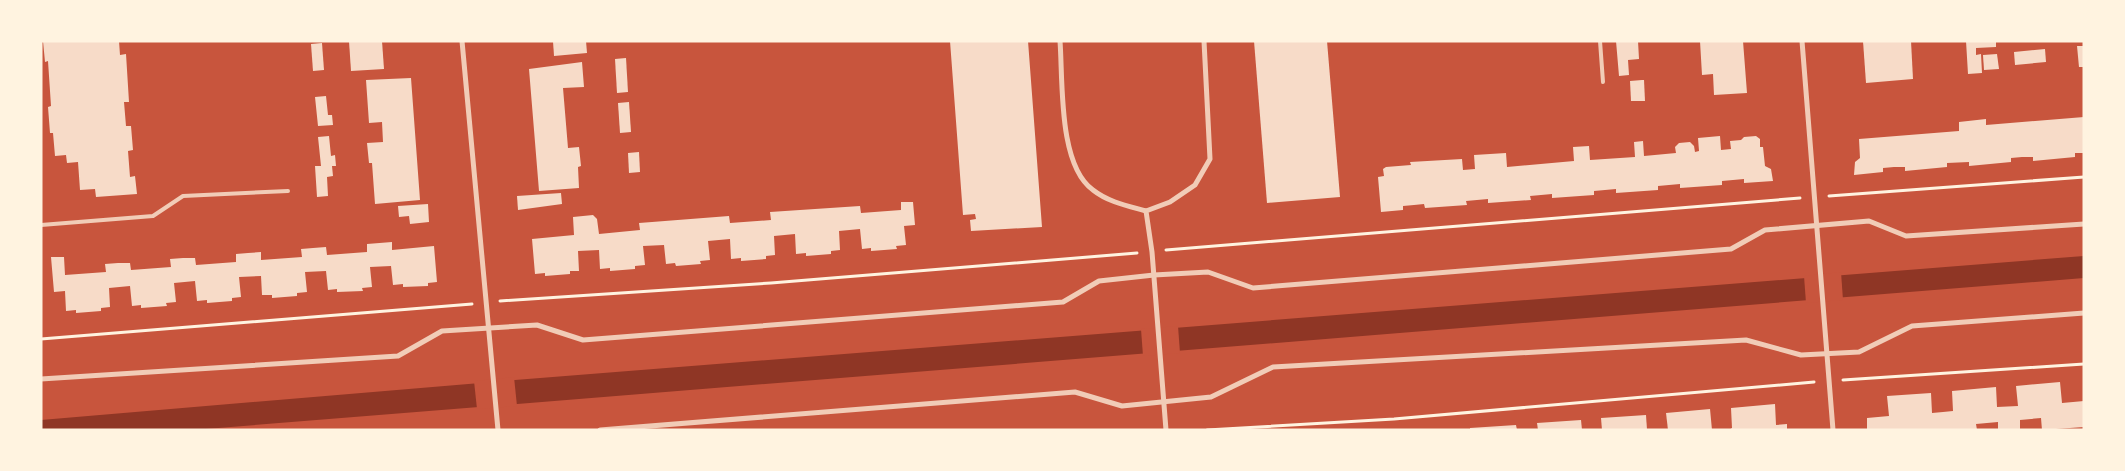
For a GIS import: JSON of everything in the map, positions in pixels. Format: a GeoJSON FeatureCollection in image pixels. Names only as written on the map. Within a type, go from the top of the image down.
{"type":"FeatureCollection","features":[{"type":"Feature","properties":{"kind":"street"},"geometry":{"type":"LineString","coordinates":[[462,41],[498,430]]}},
{"type":"Feature","properties":{"kind":"street"},"geometry":{"type":"LineString","coordinates":[[1060,41],[1067,145],[1076,172],[1092,190],[1115,202],[1146,211],[1170,202],[1195,185],[1210,159],[1204,41]]}},
{"type":"Feature","properties":{"kind":"street"},"geometry":{"type":"LineString","coordinates":[[1802,41],[1833,430]]}},
{"type":"Feature","properties":{"kind":"street"},"geometry":{"type":"LineString","coordinates":[[1146,211],[1152,252],[1166,430]]}},
{"type":"Feature","properties":{"kind":"street"},"geometry":{"type":"LineString","coordinates":[[41,379],[398,356],[442,331],[536,325],[583,340],[1044,304],[1063,302],[1099,281],[1154,275],[1208,272],[1253,288],[1731,249],[1765,230],[1869,221],[1906,236],[2084,224]]}},
{"type":"Feature","properties":{"kind":"street"},"geometry":{"type":"LineString","coordinates":[[600,430],[1075,392],[1122,406],[1211,397],[1273,367],[1746,340],[1801,355],[1859,352],[1912,326],[2084,313]]}},
{"type":"Feature","properties":{"kind":"lane"},"geometry":{"type":"LineString","coordinates":[[1600,41],[1603,82]]}},
{"type":"Feature","properties":{"kind":"lane"},"geometry":{"type":"LineString","coordinates":[[41,226],[153,216],[183,196],[288,191]]}},
{"type":"Feature","properties":{"kind":"path"},"geometry":{"type":"LineString","coordinates":[[41,339],[485,302],[761,284],[1152,252],[1414,228],[2084,177]]}},
{"type":"Feature","properties":{"kind":"path"},"geometry":{"type":"LineString","coordinates":[[1207,430],[1394,419],[1829,381],[1931,376],[2084,364]]}},
{"type":"Feature","properties":{"kind":"shaded area"},"geometry":{"type":"Polygon","coordinates":[[[2084,256],[2084,278],[193,430],[41,430],[41,420],[515,380],[2084,256]]]}},
{"type":"Feature","properties":{"kind":"pier"},"geometry":{"type":"Polygon","coordinates":[[[1841,272],[1843,300],[1806,303],[1804,276],[1841,272]]]}},
{"type":"Feature","properties":{"kind":"pier"},"geometry":{"type":"Polygon","coordinates":[[[1178,326],[1180,353],[1143,356],[1141,329],[1178,326]]]}},
{"type":"Feature","properties":{"kind":"pier"},"geometry":{"type":"Polygon","coordinates":[[[514,377],[517,406],[477,409],[474,381],[514,377]]]}},
{"type":"Feature","properties":{"kind":"building"},"geometry":{"type":"Polygon","coordinates":[[[43,41],[119,41],[120,55],[126,54],[129,102],[124,102],[126,126],[131,126],[133,150],[128,151],[130,177],[135,176],[137,194],[96,197],[95,189],[80,190],[78,162],[67,163],[66,155],[55,156],[53,133],[50,133],[48,107],[51,106],[48,61],[45,62],[43,41]]]}},
{"type":"Feature","properties":{"kind":"building"},"geometry":{"type":"Polygon","coordinates":[[[349,41],[382,41],[384,69],[351,71],[349,41]]]}},
{"type":"Feature","properties":{"kind":"building"},"geometry":{"type":"Polygon","coordinates":[[[553,41],[586,41],[587,53],[554,56],[553,41]]]}},
{"type":"Feature","properties":{"kind":"building"},"geometry":{"type":"Polygon","coordinates":[[[950,41],[1028,41],[1042,227],[971,231],[970,220],[976,219],[975,214],[963,215],[950,41]]]}},
{"type":"Feature","properties":{"kind":"building"},"geometry":{"type":"Polygon","coordinates":[[[1254,41],[1327,41],[1340,197],[1267,203],[1254,41]]]}},
{"type":"Feature","properties":{"kind":"building"},"geometry":{"type":"Polygon","coordinates":[[[1616,41],[1638,41],[1639,59],[1628,60],[1629,75],[1619,76],[1616,41]]]}},
{"type":"Feature","properties":{"kind":"building"},"geometry":{"type":"Polygon","coordinates":[[[1700,41],[1743,41],[1747,93],[1714,95],[1713,74],[1702,75],[1700,41]]]}},
{"type":"Feature","properties":{"kind":"building"},"geometry":{"type":"Polygon","coordinates":[[[1863,41],[1911,41],[1913,79],[1866,83],[1863,41]]]}},
{"type":"Feature","properties":{"kind":"building"},"geometry":{"type":"Polygon","coordinates":[[[1966,41],[1996,41],[1996,47],[1976,48],[1976,55],[1981,54],[1982,73],[1968,74],[1966,41]]]}},
{"type":"Feature","properties":{"kind":"building"},"geometry":{"type":"Polygon","coordinates":[[[322,43],[324,70],[313,71],[311,44],[322,43]]]}},
{"type":"Feature","properties":{"kind":"building"},"geometry":{"type":"Polygon","coordinates":[[[2077,46],[2084,46],[2084,67],[2079,67],[2077,46]]]}},
{"type":"Feature","properties":{"kind":"building"},"geometry":{"type":"Polygon","coordinates":[[[2045,49],[2046,62],[2015,65],[2014,52],[2045,49]]]}},
{"type":"Feature","properties":{"kind":"building"},"geometry":{"type":"Polygon","coordinates":[[[1997,54],[1999,69],[1984,70],[1983,55],[1997,54]]]}},
{"type":"Feature","properties":{"kind":"building"},"geometry":{"type":"Polygon","coordinates":[[[626,58],[628,92],[617,93],[615,59],[626,58]]]}},
{"type":"Feature","properties":{"kind":"building"},"geometry":{"type":"Polygon","coordinates":[[[582,62],[584,87],[563,88],[568,148],[579,147],[581,166],[578,167],[579,188],[539,191],[529,69],[582,62]]]}},
{"type":"Feature","properties":{"kind":"building"},"geometry":{"type":"Polygon","coordinates":[[[411,78],[420,200],[375,204],[372,163],[369,163],[367,143],[383,142],[382,122],[369,123],[366,80],[411,78]]]}},
{"type":"Feature","properties":{"kind":"building"},"geometry":{"type":"Polygon","coordinates":[[[1644,80],[1645,101],[1631,101],[1630,81],[1644,80]]]}},
{"type":"Feature","properties":{"kind":"building"},"geometry":{"type":"Polygon","coordinates":[[[326,96],[328,115],[332,115],[333,125],[318,126],[315,97],[326,96]]]}},
{"type":"Feature","properties":{"kind":"building"},"geometry":{"type":"Polygon","coordinates":[[[629,102],[631,132],[620,133],[618,103],[629,102]]]}},
{"type":"Feature","properties":{"kind":"building"},"geometry":{"type":"Polygon","coordinates":[[[2084,117],[2084,153],[2075,153],[2075,157],[2033,161],[2033,157],[2022,157],[2011,158],[2011,162],[1969,166],[1969,162],[1947,163],[1947,167],[1905,171],[1905,167],[1894,167],[1883,168],[1883,172],[1854,175],[1855,162],[1860,158],[1859,139],[1959,131],[1959,122],[1986,119],[1986,125],[2084,117]]]}},
{"type":"Feature","properties":{"kind":"building"},"geometry":{"type":"Polygon","coordinates":[[[329,136],[331,156],[335,155],[336,166],[332,166],[333,176],[327,177],[328,196],[317,197],[315,166],[321,166],[318,137],[329,136]]]}},
{"type":"Feature","properties":{"kind":"building"},"geometry":{"type":"Polygon","coordinates":[[[1720,136],[1721,150],[1731,149],[1730,141],[1741,140],[1744,137],[1756,136],[1760,139],[1765,166],[1771,169],[1773,181],[1744,183],[1744,179],[1722,181],[1722,185],[1680,188],[1680,184],[1658,186],[1658,190],[1616,193],[1616,189],[1594,191],[1594,195],[1552,198],[1552,194],[1530,196],[1531,200],[1488,203],[1488,199],[1466,201],[1467,205],[1425,208],[1424,204],[1403,206],[1403,210],[1381,212],[1378,177],[1384,176],[1383,169],[1386,167],[1411,165],[1410,162],[1462,159],[1463,170],[1475,169],[1474,155],[1506,153],[1507,167],[1574,161],[1573,147],[1589,146],[1590,160],[1635,157],[1634,142],[1643,141],[1644,156],[1676,153],[1675,147],[1679,143],[1690,142],[1694,146],[1695,152],[1699,151],[1698,138],[1720,136]]]}},
{"type":"Feature","properties":{"kind":"building"},"geometry":{"type":"Polygon","coordinates":[[[639,152],[640,172],[629,173],[628,153],[639,152]]]}},
{"type":"Feature","properties":{"kind":"building"},"geometry":{"type":"Polygon","coordinates":[[[561,193],[562,204],[518,210],[517,196],[561,193]]]}},
{"type":"Feature","properties":{"kind":"building"},"geometry":{"type":"Polygon","coordinates":[[[901,202],[913,202],[915,225],[904,226],[906,245],[896,246],[897,249],[871,251],[871,248],[862,249],[860,229],[839,231],[840,250],[831,251],[831,254],[806,256],[806,253],[796,254],[795,234],[774,236],[775,255],[766,256],[766,259],[741,261],[741,258],[731,259],[730,239],[708,241],[710,260],[700,261],[701,264],[676,266],[675,263],[666,264],[664,245],[643,246],[645,265],[635,266],[635,269],[610,271],[610,268],[600,269],[599,250],[578,251],[579,271],[570,271],[570,274],[545,276],[545,273],[535,274],[532,239],[574,235],[573,217],[593,215],[597,219],[599,234],[640,230],[639,223],[729,216],[730,223],[771,220],[770,212],[860,206],[861,213],[901,210],[901,202]]]}},
{"type":"Feature","properties":{"kind":"building"},"geometry":{"type":"Polygon","coordinates":[[[428,204],[429,222],[410,224],[409,216],[399,217],[398,206],[428,204]]]}},
{"type":"Feature","properties":{"kind":"building"},"geometry":{"type":"Polygon","coordinates":[[[392,242],[392,250],[434,246],[437,282],[428,283],[428,286],[403,287],[403,284],[393,285],[391,266],[370,267],[372,287],[362,288],[363,291],[337,292],[337,289],[328,290],[326,271],[305,272],[307,292],[297,293],[297,296],[272,298],[272,295],[262,295],[261,276],[239,277],[241,297],[232,298],[232,301],[207,303],[207,300],[197,301],[195,281],[174,283],[176,302],[166,303],[167,306],[141,308],[141,305],[132,306],[130,286],[109,288],[110,307],[101,308],[101,311],[76,313],[76,310],[66,311],[65,291],[54,292],[51,257],[64,257],[65,275],[106,272],[105,264],[118,263],[130,263],[131,270],[171,267],[170,259],[183,258],[195,258],[196,265],[236,262],[236,254],[261,252],[261,260],[302,257],[301,249],[326,247],[327,255],[367,252],[367,244],[392,242]]]}},
{"type":"Feature","properties":{"kind":"building"},"geometry":{"type":"Polygon","coordinates":[[[2060,382],[2062,403],[2084,401],[2084,427],[2042,430],[2041,418],[2020,420],[2020,430],[1998,430],[1998,422],[1976,424],[1977,430],[1867,430],[1867,418],[1889,416],[1887,396],[1931,393],[1932,413],[1953,411],[1952,391],[1996,387],[1997,407],[2018,406],[2016,386],[2060,382]]]}},
{"type":"Feature","properties":{"kind":"building"},"geometry":{"type":"Polygon","coordinates":[[[1775,404],[1776,425],[1787,424],[1787,430],[1729,430],[1732,428],[1731,408],[1775,404]]]}},
{"type":"Feature","properties":{"kind":"building"},"geometry":{"type":"Polygon","coordinates":[[[1710,409],[1712,430],[1668,430],[1666,413],[1710,409]]]}},
{"type":"Feature","properties":{"kind":"building"},"geometry":{"type":"Polygon","coordinates":[[[1646,415],[1647,430],[1602,430],[1601,418],[1646,415]]]}},
{"type":"Feature","properties":{"kind":"building"},"geometry":{"type":"Polygon","coordinates":[[[1581,420],[1582,430],[1538,430],[1537,423],[1581,420]]]}},
{"type":"Feature","properties":{"kind":"building"},"geometry":{"type":"Polygon","coordinates":[[[1516,425],[1517,430],[1470,430],[1470,428],[1516,425]]]}}]}
